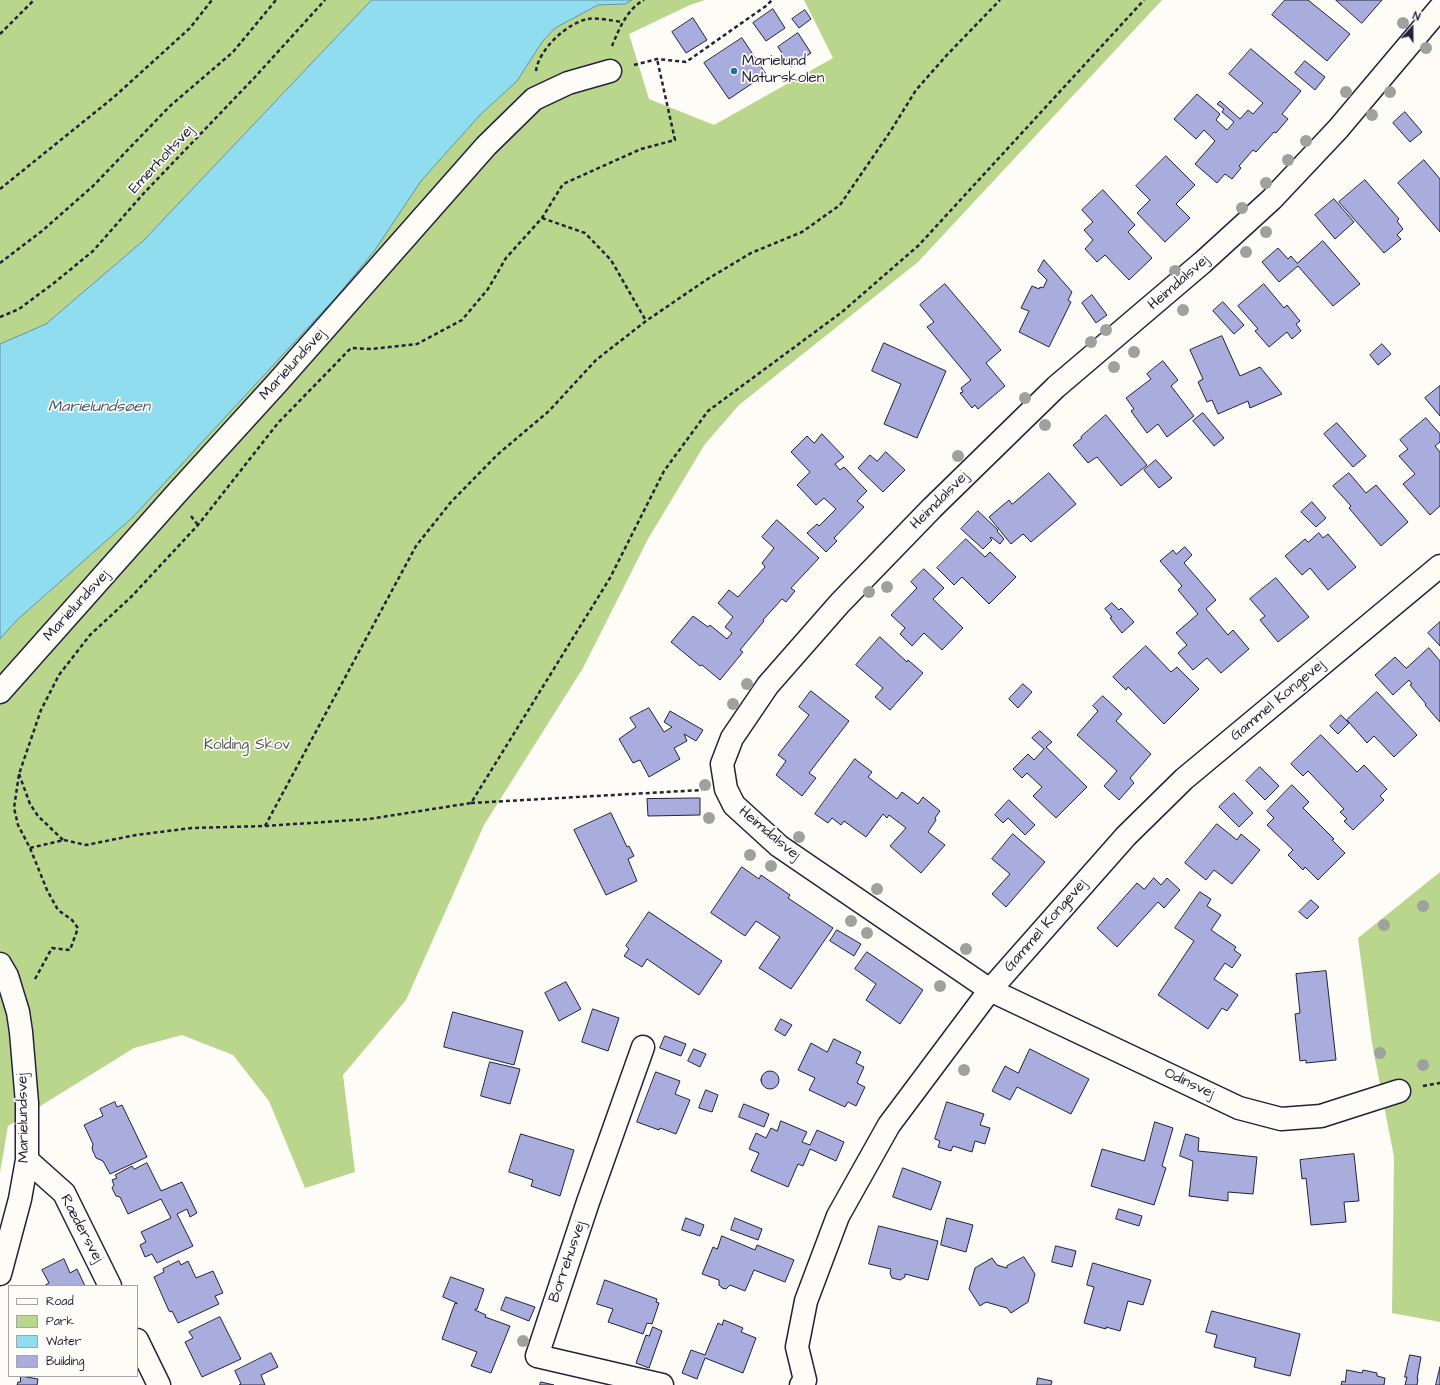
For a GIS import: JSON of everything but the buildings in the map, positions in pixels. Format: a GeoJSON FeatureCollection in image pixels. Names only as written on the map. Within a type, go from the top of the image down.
{"type":"FeatureCollection","features":[{"type":"Feature","properties":{"kind":"street","name":"Heimdalsvej"},"geometry":{"type":"LineString","coordinates":[[990,990],[779,846],[734,805],[726,789],[722,764],[732,738],[768,685],[840,603],[932,508],[1056,388],[1203,262],[1272,199],[1338,128],[1440,8]]}},
{"type":"Feature","properties":{"kind":"street","name":"Marielundsvej"},"geometry":{"type":"LineString","coordinates":[[0,692],[282,377],[486,146],[534,99],[568,83],[610,71]]}},
{"type":"Feature","properties":{"kind":"street","name":"Gammel Kongevej"},"geometry":{"type":"LineString","coordinates":[[806,1383],[797,1347],[806,1301],[838,1216],[889,1125],[990,990],[1126,836],[1184,779],[1440,566]]}},
{"type":"Feature","properties":{"kind":"street","name":"Marielundsvej"},"geometry":{"type":"LineString","coordinates":[[0,964],[7,976],[18,1012],[27,1103],[27,1160],[20,1199],[0,1274]]}},
{"type":"Feature","properties":{"kind":"street","name":"Odinsvej"},"geometry":{"type":"LineString","coordinates":[[990,990],[1239,1108],[1280,1119],[1321,1116],[1399,1091]]}},
{"type":"Feature","properties":{"kind":"street","name":"Borrehusvej"},"geometry":{"type":"LineString","coordinates":[[643,1047],[588,1202],[537,1356],[662,1385]]}},
{"type":"Feature","properties":{"kind":"street","name":"Rædersvej"},"geometry":{"type":"LineString","coordinates":[[27,1160],[64,1193],[110,1285]]}},
{"type":"Feature","properties":{"kind":"street"},"geometry":{"type":"LineString","coordinates":[[138,1342],[159,1385]]}},
{"type":"Feature","properties":{"kind":"path"},"geometry":{"type":"LineString","coordinates":[[0,34],[34,0]]}},
{"type":"Feature","properties":{"kind":"path"},"geometry":{"type":"LineString","coordinates":[[0,188],[114,97],[190,28],[212,0]]}},
{"type":"Feature","properties":{"kind":"path"},"geometry":{"type":"LineString","coordinates":[[0,263],[42,231],[93,186],[170,106],[233,52],[276,0]]}},
{"type":"Feature","properties":{"kind":"path","name":"Emerholtsvej"},"geometry":{"type":"LineString","coordinates":[[0,318],[18,309],[54,283],[93,251],[144,194],[255,77],[325,0]]}},
{"type":"Feature","properties":{"kind":"path"},"geometry":{"type":"LineString","coordinates":[[610,71],[611,47],[622,22],[639,3],[644,0]]}},
{"type":"Feature","properties":{"kind":"path"},"geometry":{"type":"LineString","coordinates":[[36,979],[52,948],[70,950],[78,928],[72,920],[58,910],[47,890],[30,848],[18,825],[14,808],[19,774],[41,710],[59,675],[90,635],[132,596],[198,525],[278,423],[351,348],[371,349],[417,344],[462,320],[488,289],[506,258],[542,218],[563,184],[641,149],[675,140],[657,59],[686,62],[766,6],[772,0]]}},
{"type":"Feature","properties":{"kind":"path"},"geometry":{"type":"LineString","coordinates":[[265,826],[416,546],[451,502],[497,455],[549,411],[596,360],[646,321],[706,280],[751,253],[802,232],[840,205],[890,132],[916,90],[946,56],[1000,0]]}},
{"type":"Feature","properties":{"kind":"path"},"geometry":{"type":"LineString","coordinates":[[471,803],[610,578],[664,471],[708,411],[842,312],[918,245],[1144,0]]}},
{"type":"Feature","properties":{"kind":"path"},"geometry":{"type":"LineString","coordinates":[[534,99],[534,82],[537,64],[558,35],[570,26],[589,19],[622,22]]}},
{"type":"Feature","properties":{"kind":"path"},"geometry":{"type":"LineString","coordinates":[[542,218],[585,233],[611,260],[646,321]]}},
{"type":"Feature","properties":{"kind":"path"},"geometry":{"type":"LineString","coordinates":[[19,774],[30,804],[38,816],[64,840]]}},
{"type":"Feature","properties":{"kind":"path"},"geometry":{"type":"LineString","coordinates":[[30,848],[64,840],[86,845],[136,835],[192,828],[265,826],[369,819],[471,803],[726,789]]}},
{"type":"Feature","properties":{"kind":"green space"},"geometry":{"type":"Polygon","coordinates":[[[0,0],[372,0],[143,241],[46,324],[0,344],[0,0]]]}},
{"type":"Feature","properties":{"kind":"green space","name":"Kolding Skov"},"geometry":{"type":"Polygon","coordinates":[[[632,0],[705,0],[690,5],[629,34],[649,99],[714,125],[833,58],[804,0],[1162,0],[918,262],[739,405],[705,444],[648,539],[583,668],[484,825],[406,1000],[343,1075],[355,1172],[305,1188],[269,1101],[233,1055],[182,1035],[134,1048],[8,1126],[0,1173],[0,639],[16,621],[133,517],[338,295],[375,250],[421,181],[480,115],[517,81],[542,42],[555,28],[598,5],[625,4],[632,0]]]}},
{"type":"Feature","properties":{"kind":"green space"},"geometry":{"type":"Polygon","coordinates":[[[1440,872],[1440,1322],[1392,1313],[1394,1157],[1372,1043],[1358,938],[1440,872]]]}},
{"type":"Feature","properties":{"kind":"water","name":"Marielundsøen"},"geometry":{"type":"Polygon","coordinates":[[[372,0],[632,0],[625,4],[598,5],[555,28],[542,42],[517,81],[480,115],[421,181],[375,250],[338,295],[133,517],[16,621],[0,639],[0,344],[46,324],[143,241],[372,0]]]}},
{"type":"Feature","properties":{"kind":"place","name":"Marielund Naturskolen"},"geometry":{"type":"Point","coordinates":[734,71]}}]}
